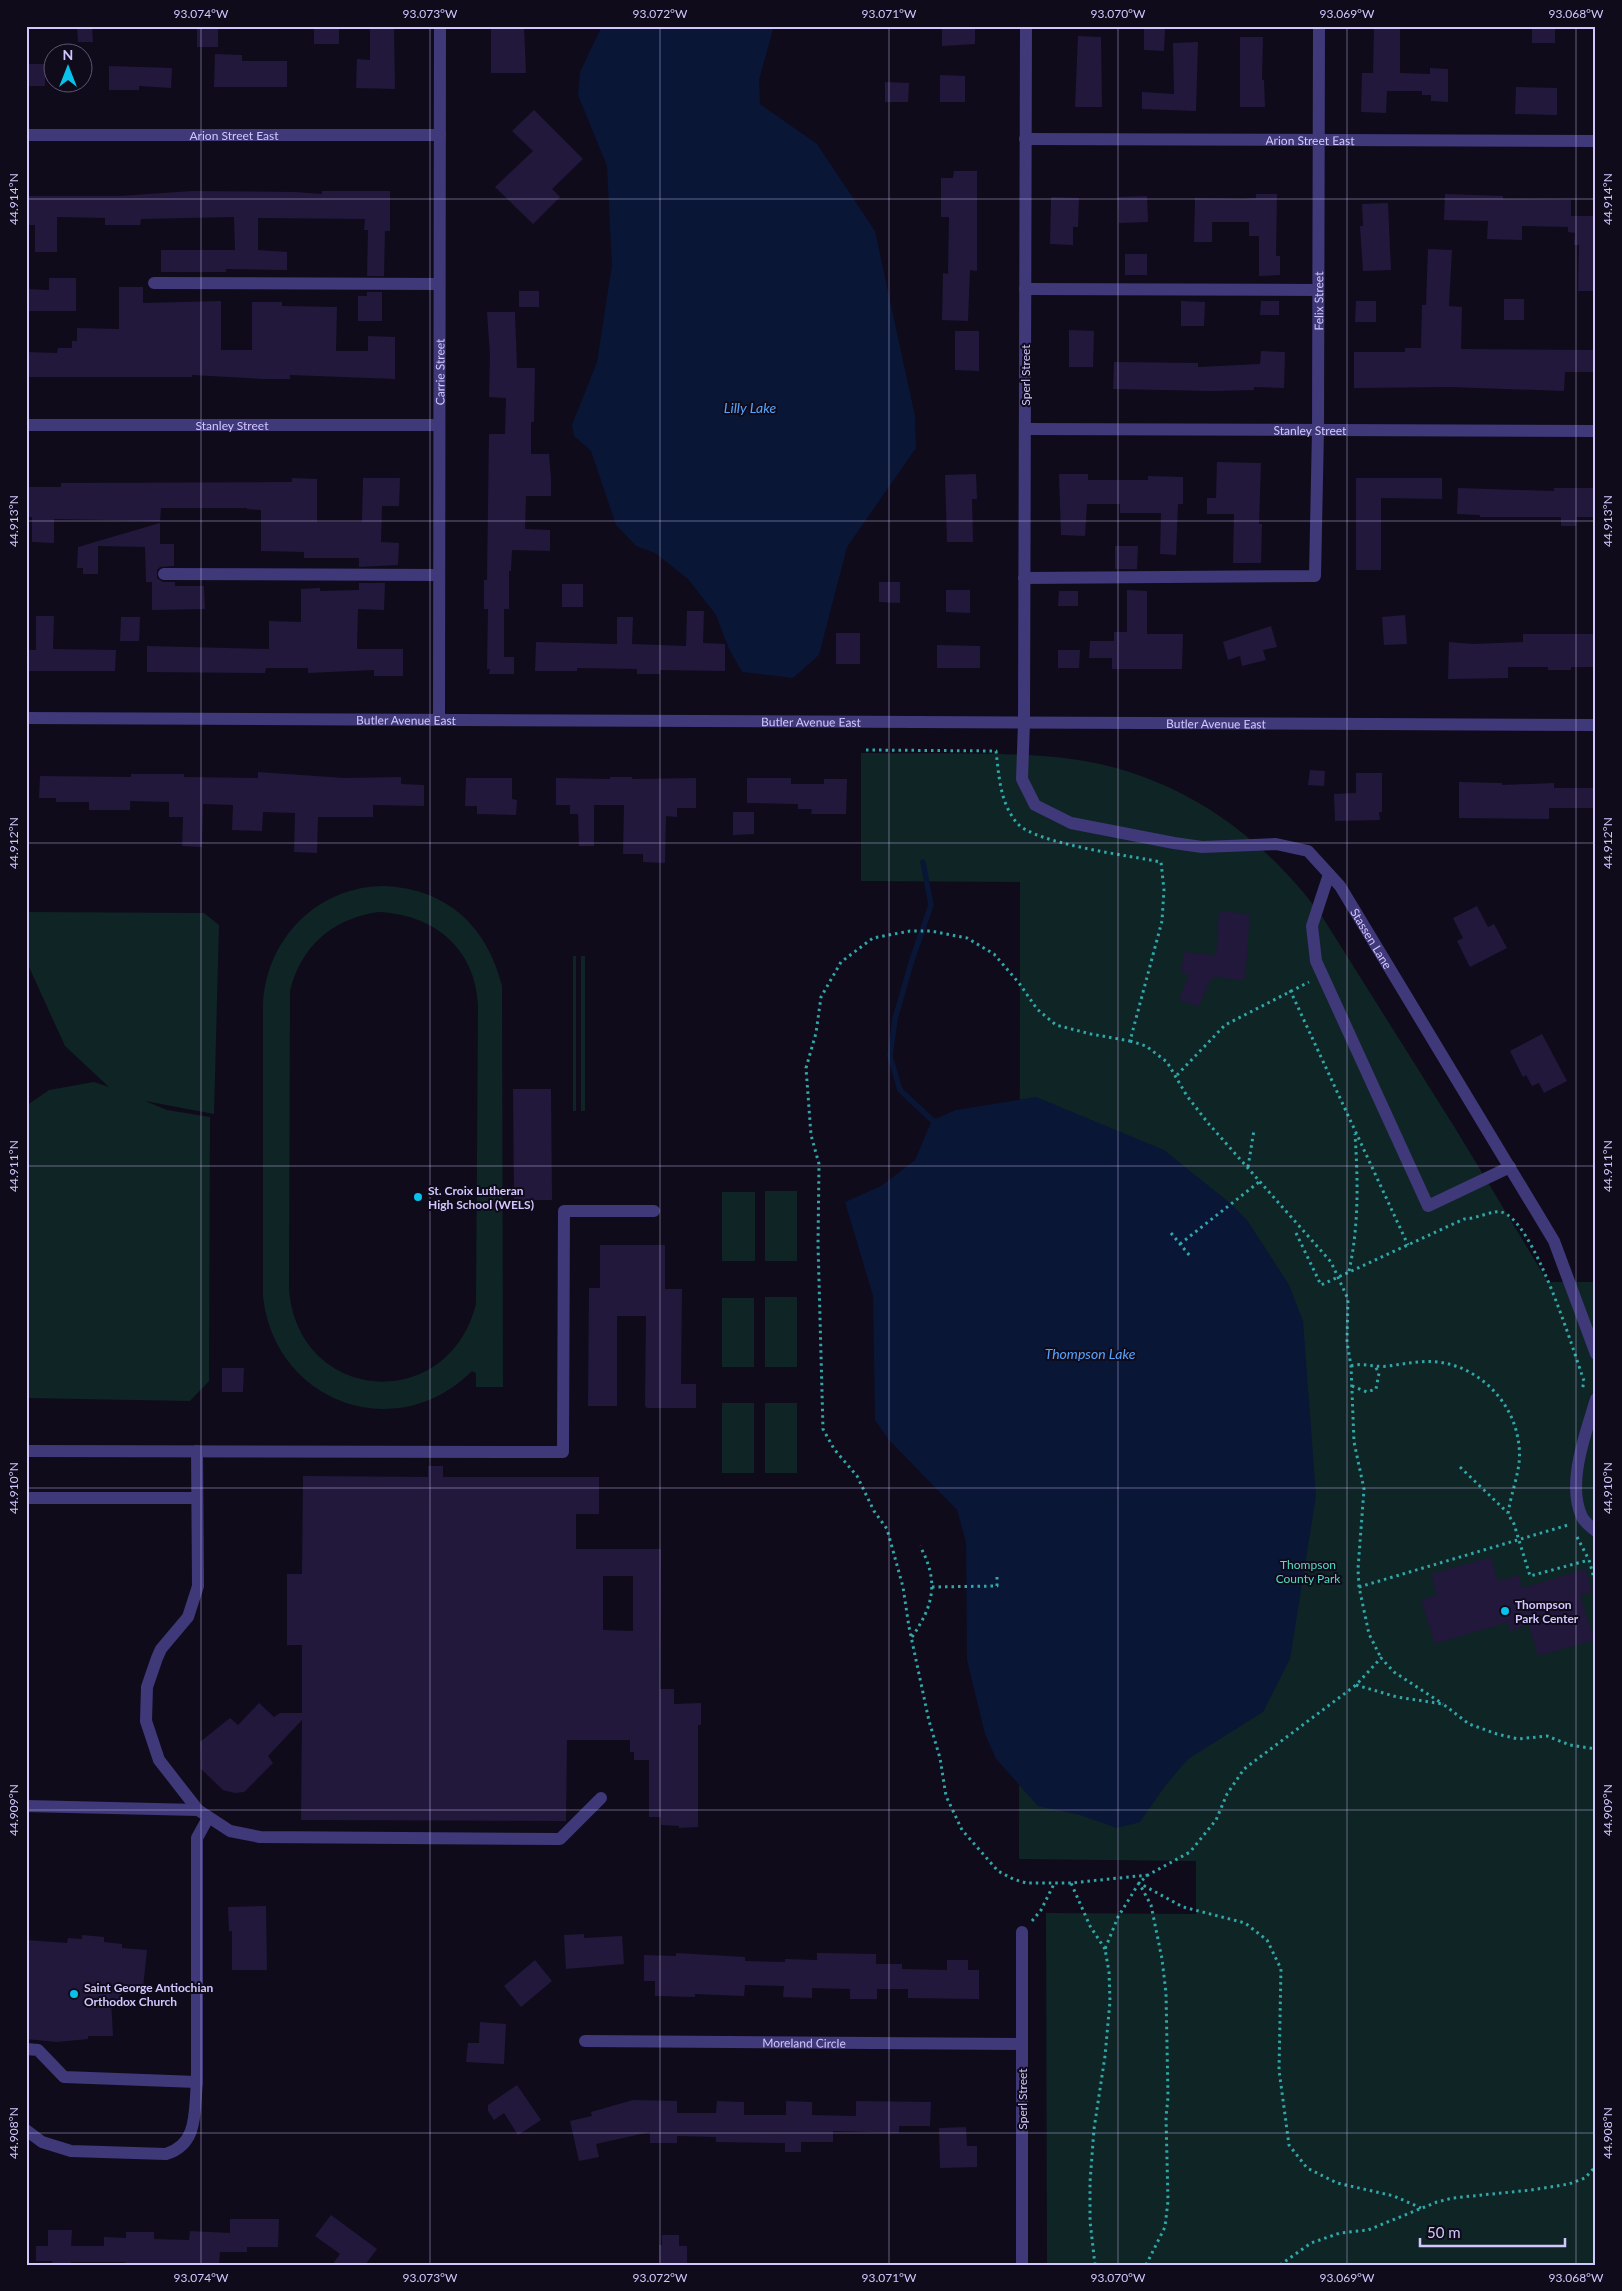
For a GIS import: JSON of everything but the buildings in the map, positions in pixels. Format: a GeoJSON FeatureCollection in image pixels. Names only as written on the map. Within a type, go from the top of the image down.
{"type":"FeatureCollection","features":[{"type":"Feature","properties":{"kind":"street","name":"Carrie Street"},"geometry":{"type":"LineString","coordinates":[[439,720],[440,26]]}},
{"type":"Feature","properties":{"kind":"street","name":"Sperl Street"},"geometry":{"type":"LineString","coordinates":[[1024,724],[1026,26]]}},
{"type":"Feature","properties":{"kind":"street","name":"Felix Street"},"geometry":{"type":"LineString","coordinates":[[1024,578],[1315,576],[1318,430],[1318,26]]}},
{"type":"Feature","properties":{"kind":"street","name":"Arion Street East"},"geometry":{"type":"LineString","coordinates":[[26,135],[440,135]]}},
{"type":"Feature","properties":{"kind":"street","name":"Arion Street East"},"geometry":{"type":"LineString","coordinates":[[1025,139],[1596,141]]}},
{"type":"Feature","properties":{"kind":"street"},"geometry":{"type":"LineString","coordinates":[[154,283],[439,284]]}},
{"type":"Feature","properties":{"kind":"street"},"geometry":{"type":"LineString","coordinates":[[1025,289],[1318,290]]}},
{"type":"Feature","properties":{"kind":"street","name":"Stanley Street"},"geometry":{"type":"LineString","coordinates":[[26,426],[439,425]]}},
{"type":"Feature","properties":{"kind":"street","name":"Stanley Street"},"geometry":{"type":"LineString","coordinates":[[1025,429],[1596,431]]}},
{"type":"Feature","properties":{"kind":"street"},"geometry":{"type":"LineString","coordinates":[[164,574],[439,575]]}},
{"type":"Feature","properties":{"kind":"street","name":"Butler Avenue East"},"geometry":{"type":"LineString","coordinates":[[26,718],[1596,726]]}},
{"type":"Feature","properties":{"kind":"street","name":"Stassen Lane"},"geometry":{"type":"LineString","coordinates":[[1024,724],[1022,779],[1035,805],[1071,823],[1202,847],[1276,844],[1308,851],[1340,886],[1554,1241],[1596,1354]]}},
{"type":"Feature","properties":{"kind":"street"},"geometry":{"type":"LineString","coordinates":[[1329,874],[1312,926],[1316,961],[1428,1206],[1510,1167]]}},
{"type":"Feature","properties":{"kind":"street"},"geometry":{"type":"LineString","coordinates":[[26,1451],[563,1452],[564,1211],[654,1211]]}},
{"type":"Feature","properties":{"kind":"street"},"geometry":{"type":"LineString","coordinates":[[1596,1399],[1579,1459],[1577,1498],[1583,1519],[1596,1531]]}},
{"type":"Feature","properties":{"kind":"street"},"geometry":{"type":"LineString","coordinates":[[197,1451],[198,1586],[188,1617],[161,1649],[157,1658],[147,1687],[146,1720],[159,1760],[203,1814],[230,1831],[260,1837],[560,1839],[601,1798]]}},
{"type":"Feature","properties":{"kind":"street"},"geometry":{"type":"LineString","coordinates":[[26,1498],[197,1498]]}},
{"type":"Feature","properties":{"kind":"street"},"geometry":{"type":"LineString","coordinates":[[26,1806],[203,1814]]}},
{"type":"Feature","properties":{"kind":"street"},"geometry":{"type":"LineString","coordinates":[[26,2130],[42,2142],[71,2151],[166,2154],[179,2150],[188,2140],[193,2123],[197,2082],[197,1838],[203,1814]]}},
{"type":"Feature","properties":{"kind":"street","name":"Sperl Street"},"geometry":{"type":"LineString","coordinates":[[1022,1932],[1022,2265]]}},
{"type":"Feature","properties":{"kind":"street","name":"Moreland Circle"},"geometry":{"type":"LineString","coordinates":[[585,2041],[1022,2044]]}},
{"type":"Feature","properties":{"kind":"street"},"geometry":{"type":"LineString","coordinates":[[26,2049],[38,2050],[64,2077],[197,2082]]}},
{"type":"Feature","properties":{"kind":"path"},"geometry":{"type":"LineString","coordinates":[[866,750],[996,751],[1001,792],[1018,824],[1044,838],[1161,862],[1164,890],[1162,921],[1130,1041]]}},
{"type":"Feature","properties":{"kind":"path"},"geometry":{"type":"LineString","coordinates":[[1148,1875],[1071,1883],[1026,1883],[998,1871],[962,1830],[946,1796],[940,1758],[929,1722],[903,1587],[887,1529],[874,1511],[856,1476],[834,1449],[823,1429],[818,1253],[819,1164],[811,1135],[806,1068],[816,1033],[821,998],[841,962],[873,938],[910,931],[931,931],[967,938],[994,954],[1019,983],[1037,1009],[1056,1024],[1146,1046],[1167,1062],[1177,1076],[1187,1096],[1259,1182],[1331,1262],[1348,1298],[1347,1342],[1351,1366],[1354,1442],[1364,1489],[1358,1569],[1359,1587],[1369,1634],[1381,1658],[1394,1672],[1443,1704],[1469,1724],[1518,1739],[1547,1736],[1570,1745],[1596,1750]]}},
{"type":"Feature","properties":{"kind":"path"},"geometry":{"type":"LineString","coordinates":[[1177,1076],[1225,1025],[1290,990],[1322,976]]}},
{"type":"Feature","properties":{"kind":"path"},"geometry":{"type":"LineString","coordinates":[[1290,990],[1408,1245]]}},
{"type":"Feature","properties":{"kind":"path"},"geometry":{"type":"LineString","coordinates":[[1248,1168],[1254,1130]]}},
{"type":"Feature","properties":{"kind":"path"},"geometry":{"type":"LineString","coordinates":[[1349,1272],[1355,1246],[1357,1210],[1355,1131]]}},
{"type":"Feature","properties":{"kind":"path"},"geometry":{"type":"LineString","coordinates":[[1180,1244],[1259,1182]]}},
{"type":"Feature","properties":{"kind":"path"},"geometry":{"type":"LineString","coordinates":[[1296,1233],[1321,1285],[1464,1219],[1476,1219],[1492,1212],[1502,1212],[1513,1219],[1548,1277],[1584,1381],[1580,1400]]}},
{"type":"Feature","properties":{"kind":"path"},"geometry":{"type":"LineString","coordinates":[[1170,1233],[1190,1256]]}},
{"type":"Feature","properties":{"kind":"path"},"geometry":{"type":"LineString","coordinates":[[1351,1366],[1357,1364],[1375,1366],[1438,1362],[1472,1373],[1488,1385],[1504,1403],[1514,1422],[1519,1446],[1518,1467],[1508,1514]]}},
{"type":"Feature","properties":{"kind":"path"},"geometry":{"type":"LineString","coordinates":[[1352,1386],[1367,1392],[1376,1389],[1378,1373],[1375,1366]]}},
{"type":"Feature","properties":{"kind":"path"},"geometry":{"type":"LineString","coordinates":[[1460,1468],[1508,1514],[1519,1539],[1530,1576],[1589,1560]]}},
{"type":"Feature","properties":{"kind":"path"},"geometry":{"type":"LineString","coordinates":[[1566,1515],[1589,1560],[1596,1585]]}},
{"type":"Feature","properties":{"kind":"path"},"geometry":{"type":"LineString","coordinates":[[1359,1587],[1570,1524]]}},
{"type":"Feature","properties":{"kind":"path"},"geometry":{"type":"LineString","coordinates":[[912,1637],[924,1620],[930,1603],[932,1587],[930,1569],[920,1546]]}},
{"type":"Feature","properties":{"kind":"path"},"geometry":{"type":"LineString","coordinates":[[932,1587],[997,1586],[997,1577]]}},
{"type":"Feature","properties":{"kind":"path"},"geometry":{"type":"LineString","coordinates":[[1105,1949],[1118,1916],[1139,1883],[1148,1875],[1190,1852],[1216,1820],[1227,1794],[1244,1768],[1356,1685],[1381,1658]]}},
{"type":"Feature","properties":{"kind":"path"},"geometry":{"type":"LineString","coordinates":[[1356,1685],[1397,1697],[1443,1704]]}},
{"type":"Feature","properties":{"kind":"path"},"geometry":{"type":"LineString","coordinates":[[1071,1883],[1090,1926],[1105,1949],[1109,1972],[1110,2001],[1105,2056],[1094,2129],[1090,2182],[1090,2221],[1095,2265]]}},
{"type":"Feature","properties":{"kind":"path"},"geometry":{"type":"LineString","coordinates":[[1139,1883],[1183,1908],[1244,1923],[1267,1940],[1281,1969],[1279,2070],[1289,2145],[1307,2168],[1337,2183],[1394,2196],[1421,2208]]}},
{"type":"Feature","properties":{"kind":"path"},"geometry":{"type":"LineString","coordinates":[[1139,1883],[1151,1905],[1162,1959],[1166,1993],[1168,2097],[1166,2117],[1168,2202],[1165,2227],[1146,2265]]}},
{"type":"Feature","properties":{"kind":"path"},"geometry":{"type":"LineString","coordinates":[[1022,1932],[1041,1910],[1054,1884]]}},
{"type":"Feature","properties":{"kind":"path"},"geometry":{"type":"LineString","coordinates":[[1280,2265],[1311,2243],[1340,2233],[1368,2230],[1421,2208],[1454,2198],[1569,2184],[1585,2178],[1596,2166]]}},
{"type":"Feature","properties":{"kind":"green space","name":"Thompson County Park"},"geometry":{"type":"Polygon","coordinates":[[[861,753],[1020,755],[1086,761],[1127,771],[1165,786],[1202,805],[1236,828],[1267,854],[1297,885],[1323,918],[1455,1128],[1548,1282],[1596,1282],[1596,2265],[1047,2265],[1046,1913],[1196,1914],[1196,1861],[1019,1859],[1020,882],[861,881],[861,753]]]}},
{"type":"Feature","properties":{"kind":"green space"},"geometry":{"type":"Polygon","coordinates":[[[385,886],[408,889],[446,903],[462,915],[475,929],[495,965],[502,986],[503,1387],[476,1387],[476,1373],[472,1371],[442,1394],[409,1406],[375,1409],[343,1402],[314,1386],[290,1363],[272,1333],[263,1296],[263,1005],[266,981],[274,958],[285,938],[300,920],[318,906],[338,895],[361,888],[385,886]],[[378,912],[346,921],[333,928],[321,937],[302,961],[290,991],[289,1290],[299,1328],[318,1356],[345,1374],[376,1381],[407,1378],[436,1365],[460,1340],[476,1304],[478,1006],[475,985],[469,967],[460,951],[448,938],[433,927],[417,919],[398,914],[378,912]]]}},
{"type":"Feature","properties":{"kind":"green space"},"geometry":{"type":"Polygon","coordinates":[[[26,912],[204,913],[219,925],[214,1114],[145,1101],[167,1110],[210,1117],[209,1381],[190,1401],[26,1398],[26,1106],[49,1090],[94,1082],[109,1087],[65,1046],[29,967],[26,912]]]}},
{"type":"Feature","properties":{"kind":"green space"},"geometry":{"type":"Polygon","coordinates":[[[573,956],[576,956],[576,1111],[573,1111],[573,956]]]}},
{"type":"Feature","properties":{"kind":"green space"},"geometry":{"type":"Polygon","coordinates":[[[581,956],[585,956],[585,1111],[581,1111],[581,956]]]}},
{"type":"Feature","properties":{"kind":"green space"},"geometry":{"type":"Polygon","coordinates":[[[765,1191],[797,1191],[797,1261],[765,1261],[765,1191]]]}},
{"type":"Feature","properties":{"kind":"green space"},"geometry":{"type":"Polygon","coordinates":[[[722,1192],[755,1192],[755,1261],[722,1261],[722,1192]]]}},
{"type":"Feature","properties":{"kind":"green space"},"geometry":{"type":"Polygon","coordinates":[[[765,1297],[797,1297],[797,1367],[765,1367],[765,1297]]]}},
{"type":"Feature","properties":{"kind":"green space"},"geometry":{"type":"Polygon","coordinates":[[[722,1298],[754,1298],[754,1367],[722,1367],[722,1298]]]}},
{"type":"Feature","properties":{"kind":"green space"},"geometry":{"type":"Polygon","coordinates":[[[722,1403],[754,1403],[754,1473],[722,1473],[722,1403]]]}},
{"type":"Feature","properties":{"kind":"green space"},"geometry":{"type":"Polygon","coordinates":[[[765,1403],[797,1403],[797,1473],[765,1473],[765,1403]]]}},
{"type":"Feature","properties":{"kind":"water","name":"Lilly Lake"},"geometry":{"type":"Polygon","coordinates":[[[602,26],[774,26],[759,80],[760,104],[817,144],[875,231],[915,416],[916,448],[847,547],[819,655],[793,678],[742,672],[729,649],[716,615],[688,579],[655,553],[636,546],[616,525],[591,451],[574,436],[572,425],[597,362],[612,265],[607,166],[578,95],[580,72],[602,26]]]}},
{"type":"Feature","properties":{"kind":"water","name":"Thompson Lake"},"geometry":{"type":"Polygon","coordinates":[[[1036,1097],[1164,1150],[1231,1204],[1247,1220],[1289,1285],[1303,1321],[1316,1496],[1290,1659],[1263,1712],[1188,1759],[1165,1786],[1140,1822],[1117,1828],[1080,1815],[1038,1806],[996,1759],[985,1734],[967,1660],[966,1542],[957,1510],[889,1440],[875,1420],[873,1296],[845,1202],[881,1186],[915,1160],[932,1120],[956,1110],[1036,1097]]]}},
{"type":"Feature","properties":{"kind":"waterway"},"geometry":{"type":"LineString","coordinates":[[923,862],[931,905],[911,963],[895,1019],[890,1056],[900,1090],[932,1120]]}},
{"type":"Feature","properties":{"kind":"place","name":"St. Croix Lutheran High School (WELS)"},"geometry":{"type":"Point","coordinates":[418,1197]}},
{"type":"Feature","properties":{"kind":"place","name":"Thompson Park Center"},"geometry":{"type":"Point","coordinates":[1505,1611]}},
{"type":"Feature","properties":{"kind":"place","name":"Saint George Antiochian Orthodox Church"},"geometry":{"type":"Point","coordinates":[74,1994]}}]}
